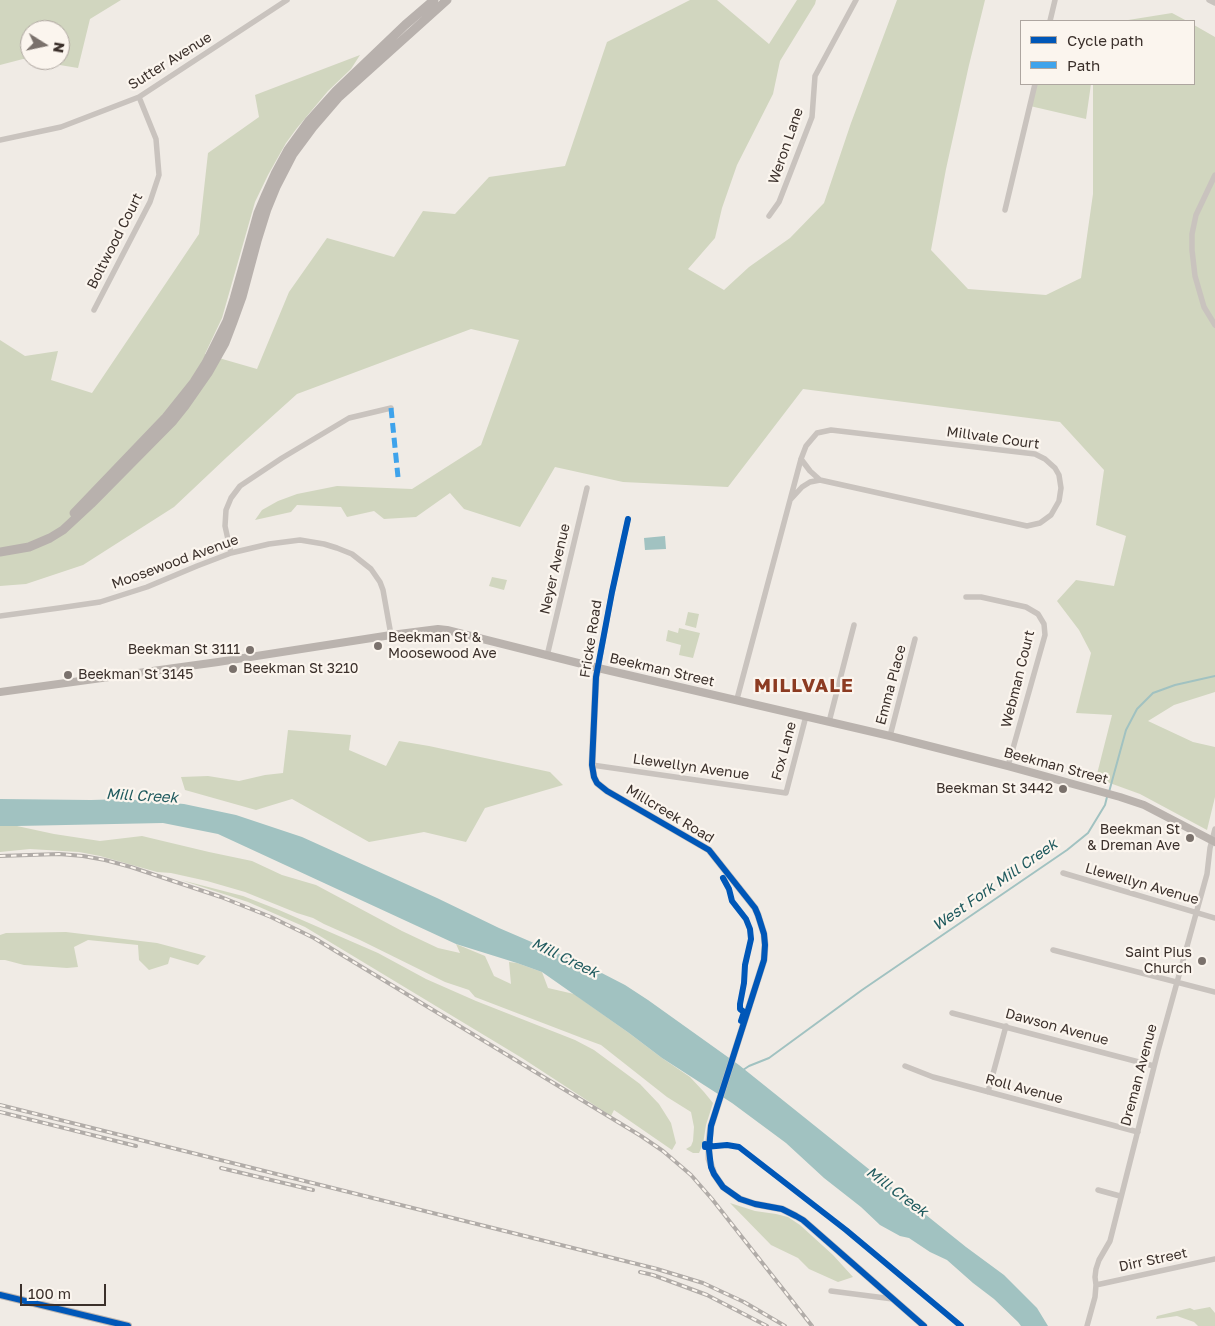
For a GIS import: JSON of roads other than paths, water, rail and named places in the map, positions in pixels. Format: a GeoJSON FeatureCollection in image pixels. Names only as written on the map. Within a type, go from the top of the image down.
{"type":"FeatureCollection","features":[{"type":"Feature","properties":{"kind":"main road"},"geometry":{"type":"LineString","coordinates":[[0,547],[30,541],[58,526],[76,510],[181,400],[206,362],[227,321],[258,213],[288,150],[309,121],[336,91],[405,24],[434,0]]}},
{"type":"Feature","properties":{"kind":"main road"},"geometry":{"type":"LineString","coordinates":[[0,552],[29,547],[63,530],[92,504],[173,421],[208,373],[225,343],[242,297],[267,209],[293,154],[338,98],[444,1]]}},
{"type":"Feature","properties":{"kind":"main road","name":"Beekman Street"},"geometry":{"type":"LineString","coordinates":[[0,692],[218,662],[391,635],[447,630],[547,656],[890,736],[1097,790],[1144,804],[1214,841]]}},
{"type":"Feature","properties":{"kind":"main road"},"geometry":{"type":"LineString","coordinates":[[0,1295],[128,1326]]}},
{"type":"Feature","properties":{"kind":"street","name":"Sutter Avenue"},"geometry":{"type":"LineString","coordinates":[[0,140],[60,127],[139,97],[287,0]]}},
{"type":"Feature","properties":{"kind":"street","name":"Weron Lane"},"geometry":{"type":"LineString","coordinates":[[769,216],[779,202],[812,117],[815,76],[856,0]]}},
{"type":"Feature","properties":{"kind":"street"},"geometry":{"type":"LineString","coordinates":[[1050,20],[1055,0]]}},
{"type":"Feature","properties":{"kind":"street"},"geometry":{"type":"LineString","coordinates":[[1209,0],[1215,3]]}},
{"type":"Feature","properties":{"kind":"street"},"geometry":{"type":"LineString","coordinates":[[1005,210],[1035,85]]}},
{"type":"Feature","properties":{"kind":"street","name":"Boltwood Court"},"geometry":{"type":"LineString","coordinates":[[94,310],[150,202],[159,175],[156,139],[139,97]]}},
{"type":"Feature","properties":{"kind":"street"},"geometry":{"type":"LineString","coordinates":[[1215,175],[1196,215],[1192,234],[1192,250],[1195,276],[1204,307],[1215,325]]}},
{"type":"Feature","properties":{"kind":"street"},"geometry":{"type":"LineString","coordinates":[[231,553],[225,526],[226,510],[231,498],[240,486],[282,458],[349,418],[391,408]]}},
{"type":"Feature","properties":{"kind":"street","name":"Millvale Court"},"geometry":{"type":"LineString","coordinates":[[737,699],[801,459],[806,446],[818,433],[831,430],[1035,454],[1045,459],[1055,468],[1061,483],[1061,494],[1057,506],[1051,515],[1040,522],[1027,526],[820,480]]}},
{"type":"Feature","properties":{"kind":"street"},"geometry":{"type":"LineString","coordinates":[[801,459],[820,480]]}},
{"type":"Feature","properties":{"kind":"street"},"geometry":{"type":"LineString","coordinates":[[791,499],[802,487],[810,482],[820,480]]}},
{"type":"Feature","properties":{"kind":"street","name":"Neyer Avenue"},"geometry":{"type":"LineString","coordinates":[[547,656],[587,488]]}},
{"type":"Feature","properties":{"kind":"street","name":"Fricke Road"},"geometry":{"type":"LineString","coordinates":[[592,765],[596,677],[628,519]]}},
{"type":"Feature","properties":{"kind":"street","name":"Moosewood Avenue"},"geometry":{"type":"LineString","coordinates":[[0,616],[100,602],[147,587],[231,553],[269,544],[300,540],[324,544],[352,554],[371,569],[380,582],[385,598],[391,635]]}},
{"type":"Feature","properties":{"kind":"street","name":"Webman Court"},"geometry":{"type":"LineString","coordinates":[[966,597],[981,597],[1026,607],[1038,614],[1044,624],[1045,635],[1008,766]]}},
{"type":"Feature","properties":{"kind":"street"},"geometry":{"type":"LineString","coordinates":[[829,722],[854,625]]}},
{"type":"Feature","properties":{"kind":"street","name":"Emma Place"},"geometry":{"type":"LineString","coordinates":[[890,736],[916,639]]}},
{"type":"Feature","properties":{"kind":"street","name":"Fox Lane"},"geometry":{"type":"LineString","coordinates":[[786,793],[806,716]]}},
{"type":"Feature","properties":{"kind":"street","name":"Llewellyn Avenue"},"geometry":{"type":"LineString","coordinates":[[592,765],[786,793]]}},
{"type":"Feature","properties":{"kind":"street","name":"Millcreek Road"},"geometry":{"type":"LineString","coordinates":[[592,765],[594,777],[607,791],[709,850],[750,901],[758,915],[764,934],[764,960],[711,1126],[709,1159],[714,1174],[723,1187],[731,1194],[748,1202],[782,1209],[796,1216],[924,1326]]}},
{"type":"Feature","properties":{"kind":"street","name":"Dreman Avenue"},"geometry":{"type":"LineString","coordinates":[[1087,1326],[1095,1297],[1096,1269],[1110,1241],[1154,1066],[1208,874],[1215,829]]}},
{"type":"Feature","properties":{"kind":"street","name":"Llewellyn Avenue"},"geometry":{"type":"LineString","coordinates":[[1062,873],[1215,918]]}},
{"type":"Feature","properties":{"kind":"street"},"geometry":{"type":"LineString","coordinates":[[1053,950],[1215,992]]}},
{"type":"Feature","properties":{"kind":"street","name":"Dawson Avenue"},"geometry":{"type":"LineString","coordinates":[[952,1013],[1154,1066]]}},
{"type":"Feature","properties":{"kind":"street"},"geometry":{"type":"LineString","coordinates":[[988,1092],[1006,1026]]}},
{"type":"Feature","properties":{"kind":"street","name":"Roll Avenue"},"geometry":{"type":"LineString","coordinates":[[905,1066],[934,1077],[1138,1132]]}},
{"type":"Feature","properties":{"kind":"street"},"geometry":{"type":"LineString","coordinates":[[1098,1190],[1120,1196]]}},
{"type":"Feature","properties":{"kind":"street","name":"Dirr Street"},"geometry":{"type":"LineString","coordinates":[[1096,1285],[1215,1259]]}},
{"type":"Feature","properties":{"kind":"street"},"geometry":{"type":"LineString","coordinates":[[831,1291],[894,1299]]}},
{"type":"Feature","properties":{"kind":"water"},"geometry":{"type":"Polygon","coordinates":[[[665,536],[666,549],[645,550],[644,538],[665,536]]]}},
{"type":"Feature","properties":{"kind":"water","name":"Mill Creek"},"geometry":{"type":"Polygon","coordinates":[[[0,799],[125,799],[184,804],[236,815],[302,837],[499,928],[592,968],[625,985],[648,1000],[739,1065],[966,1247],[1004,1275],[1037,1308],[1048,1326],[1021,1326],[994,1299],[947,1260],[930,1252],[909,1238],[900,1236],[880,1225],[786,1143],[732,1103],[662,1058],[542,972],[456,944],[218,834],[163,823],[0,826],[0,799]]]}},
{"type":"Feature","properties":{"kind":"waterway","name":"West Fork Mill Creek"},"geometry":{"type":"LineString","coordinates":[[1109,792],[1126,730],[1137,709],[1153,693],[1175,685],[1215,676]]}},
{"type":"Feature","properties":{"kind":"waterway","name":"West Fork Mill Creek"},"geometry":{"type":"LineString","coordinates":[[743,1070],[769,1058],[862,990],[1067,850],[1088,833],[1105,805],[1107,797]]}},
{"type":"Feature","properties":{"kind":"railway"},"geometry":{"type":"LineString","coordinates":[[0,856],[59,854],[105,860],[221,897],[271,917],[314,938],[663,1151],[691,1175],[712,1199],[812,1326]]}},
{"type":"Feature","properties":{"kind":"railway"},"geometry":{"type":"LineString","coordinates":[[0,1105],[657,1269],[703,1283],[744,1302],[785,1326]]}},
{"type":"Feature","properties":{"kind":"railway"},"geometry":{"type":"LineString","coordinates":[[0,1112],[136,1146]]}},
{"type":"Feature","properties":{"kind":"railway"},"geometry":{"type":"LineString","coordinates":[[221,1168],[313,1190]]}},
{"type":"Feature","properties":{"kind":"railway"},"geometry":{"type":"LineString","coordinates":[[640,1272],[707,1295],[767,1326]]}},
{"type":"Feature","properties":{"kind":"place","name":"Beekman St & Moosewood Ave"},"geometry":{"type":"Point","coordinates":[378,646]}},
{"type":"Feature","properties":{"kind":"place","name":"Beekman St 3111"},"geometry":{"type":"Point","coordinates":[250,650]}},
{"type":"Feature","properties":{"kind":"place","name":"Beekman St 3210"},"geometry":{"type":"Point","coordinates":[233,669]}},
{"type":"Feature","properties":{"kind":"place","name":"Beekman St 3145"},"geometry":{"type":"Point","coordinates":[68,675]}},
{"type":"Feature","properties":{"kind":"place","name":"Beekman St 3442"},"geometry":{"type":"Point","coordinates":[1063,789]}},
{"type":"Feature","properties":{"kind":"place","name":"Beekman St & Dreman Ave"},"geometry":{"type":"Point","coordinates":[1190,838]}},
{"type":"Feature","properties":{"kind":"place","name":"Saint Pius Church"},"geometry":{"type":"Point","coordinates":[1202,961]}},
{"type":"Feature","properties":{"kind":"district","name":"MILLVALE"},"geometry":{"type":"Point","coordinates":[804,686]}}]}
